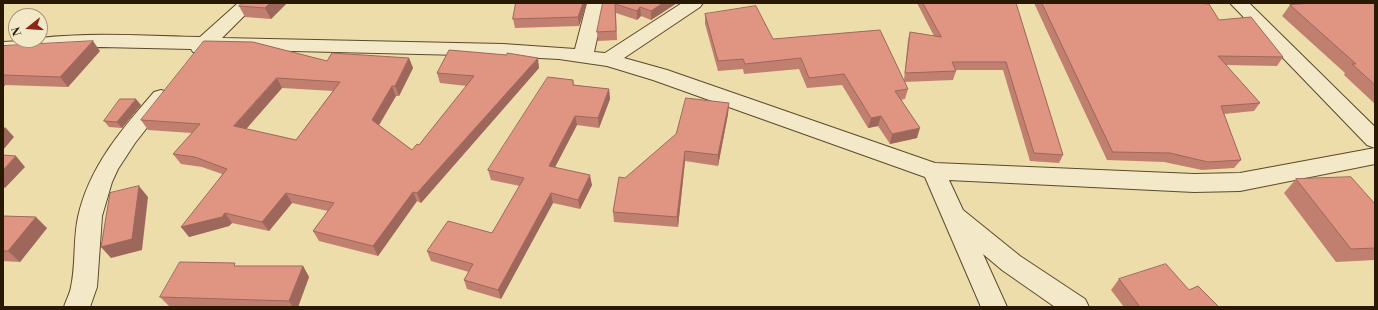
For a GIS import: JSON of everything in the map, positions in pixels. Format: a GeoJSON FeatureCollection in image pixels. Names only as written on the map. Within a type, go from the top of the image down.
{"type":"FeatureCollection","features":[{"type":"Feature","properties":{"kind":"street"},"geometry":{"type":"LineString","coordinates":[[185,66],[205,42],[248,3]]}},
{"type":"Feature","properties":{"kind":"street"},"geometry":{"type":"LineString","coordinates":[[584,56],[596,3]]}},
{"type":"Feature","properties":{"kind":"street"},"geometry":{"type":"LineString","coordinates":[[608,60],[694,3]]}},
{"type":"Feature","properties":{"kind":"street"},"geometry":{"type":"LineString","coordinates":[[1239,3],[1375,140]]}},
{"type":"Feature","properties":{"kind":"street"},"geometry":{"type":"LineString","coordinates":[[3,48],[57,42],[205,42],[503,50],[584,56],[608,60],[660,75],[934,171],[1194,183],[1240,182],[1375,156]]}},
{"type":"Feature","properties":{"kind":"street"},"geometry":{"type":"LineString","coordinates":[[77,307],[84,287],[90,216],[101,178],[112,158],[126,139],[171,85]]}},
{"type":"Feature","properties":{"kind":"street"},"geometry":{"type":"LineString","coordinates":[[934,171],[994,307]]}},
{"type":"Feature","properties":{"kind":"street"},"geometry":{"type":"LineString","coordinates":[[955,217],[1011,264],[1076,307]]}},
{"type":"Feature","properties":{"kind":"building"},"geometry":{"type":"Polygon","coordinates":[[[242,3],[270,3],[265,8],[239,6],[242,3]]]}},
{"type":"Feature","properties":{"kind":"building"},"geometry":{"type":"Polygon","coordinates":[[[516,3],[583,3],[578,17],[513,19],[516,3]]]}},
{"type":"Feature","properties":{"kind":"building"},"geometry":{"type":"Polygon","coordinates":[[[603,3],[663,3],[651,11],[640,7],[637,11],[615,4],[616,31],[597,32],[603,3]]]}},
{"type":"Feature","properties":{"kind":"building"},"geometry":{"type":"Polygon","coordinates":[[[923,3],[1016,3],[1063,155],[1034,153],[1006,62],[952,62],[956,71],[905,73],[910,32],[941,37],[923,3]]]}},
{"type":"Feature","properties":{"kind":"building"},"geometry":{"type":"Polygon","coordinates":[[[1042,3],[1209,4],[1219,20],[1251,17],[1283,57],[1218,56],[1260,103],[1221,106],[1241,160],[1208,162],[1170,153],[1113,152],[1042,3]]]}},
{"type":"Feature","properties":{"kind":"building"},"geometry":{"type":"Polygon","coordinates":[[[1311,3],[1375,3],[1375,85],[1352,64],[1356,64],[1290,5],[1311,3]]]}},
{"type":"Feature","properties":{"kind":"building"},"geometry":{"type":"Polygon","coordinates":[[[756,6],[773,39],[880,30],[908,89],[895,91],[920,128],[892,134],[881,116],[871,118],[844,74],[809,78],[801,58],[745,64],[743,59],[718,61],[705,14],[756,6]]]}},
{"type":"Feature","properties":{"kind":"building"},"geometry":{"type":"Polygon","coordinates":[[[93,41],[60,77],[3,75],[3,46],[8,46],[8,48],[48,48],[48,44],[93,41]]]}},
{"type":"Feature","properties":{"kind":"building"},"geometry":{"type":"Polygon","coordinates":[[[204,41],[253,42],[327,61],[332,53],[409,58],[395,86],[392,86],[372,120],[412,150],[417,144],[419,145],[474,76],[437,73],[449,50],[507,55],[507,53],[538,58],[417,193],[413,192],[373,246],[313,231],[334,203],[286,193],[262,222],[225,213],[222,217],[181,227],[227,169],[195,157],[173,154],[200,124],[141,120],[204,41]],[[277,78],[234,126],[296,140],[340,82],[277,78]]]}},
{"type":"Feature","properties":{"kind":"building"},"geometry":{"type":"Polygon","coordinates":[[[548,77],[573,80],[573,85],[609,89],[598,118],[575,116],[549,166],[590,175],[578,200],[551,193],[498,290],[464,280],[473,264],[427,251],[448,221],[492,233],[524,178],[488,170],[548,77]]]}},
{"type":"Feature","properties":{"kind":"building"},"geometry":{"type":"Polygon","coordinates":[[[686,98],[729,103],[718,155],[685,151],[677,217],[613,212],[619,177],[625,178],[676,134],[686,98]]]}},
{"type":"Feature","properties":{"kind":"building"},"geometry":{"type":"Polygon","coordinates":[[[120,99],[136,99],[117,122],[104,121],[120,99]]]}},
{"type":"Feature","properties":{"kind":"building"},"geometry":{"type":"Polygon","coordinates":[[[3,155],[16,156],[3,170],[3,155]]]}},
{"type":"Feature","properties":{"kind":"building"},"geometry":{"type":"Polygon","coordinates":[[[1351,177],[1375,204],[1375,248],[1351,249],[1296,179],[1351,177]]]}},
{"type":"Feature","properties":{"kind":"building"},"geometry":{"type":"Polygon","coordinates":[[[139,186],[132,239],[101,247],[110,193],[139,186]]]}},
{"type":"Feature","properties":{"kind":"building"},"geometry":{"type":"Polygon","coordinates":[[[3,216],[36,217],[8,251],[3,251],[3,216]]]}},
{"type":"Feature","properties":{"kind":"building"},"geometry":{"type":"Polygon","coordinates":[[[180,262],[235,263],[234,266],[303,266],[289,301],[160,297],[180,262]]]}},
{"type":"Feature","properties":{"kind":"building"},"geometry":{"type":"Polygon","coordinates":[[[1166,264],[1189,290],[1198,286],[1219,307],[1140,307],[1119,279],[1166,264]]]}}]}
